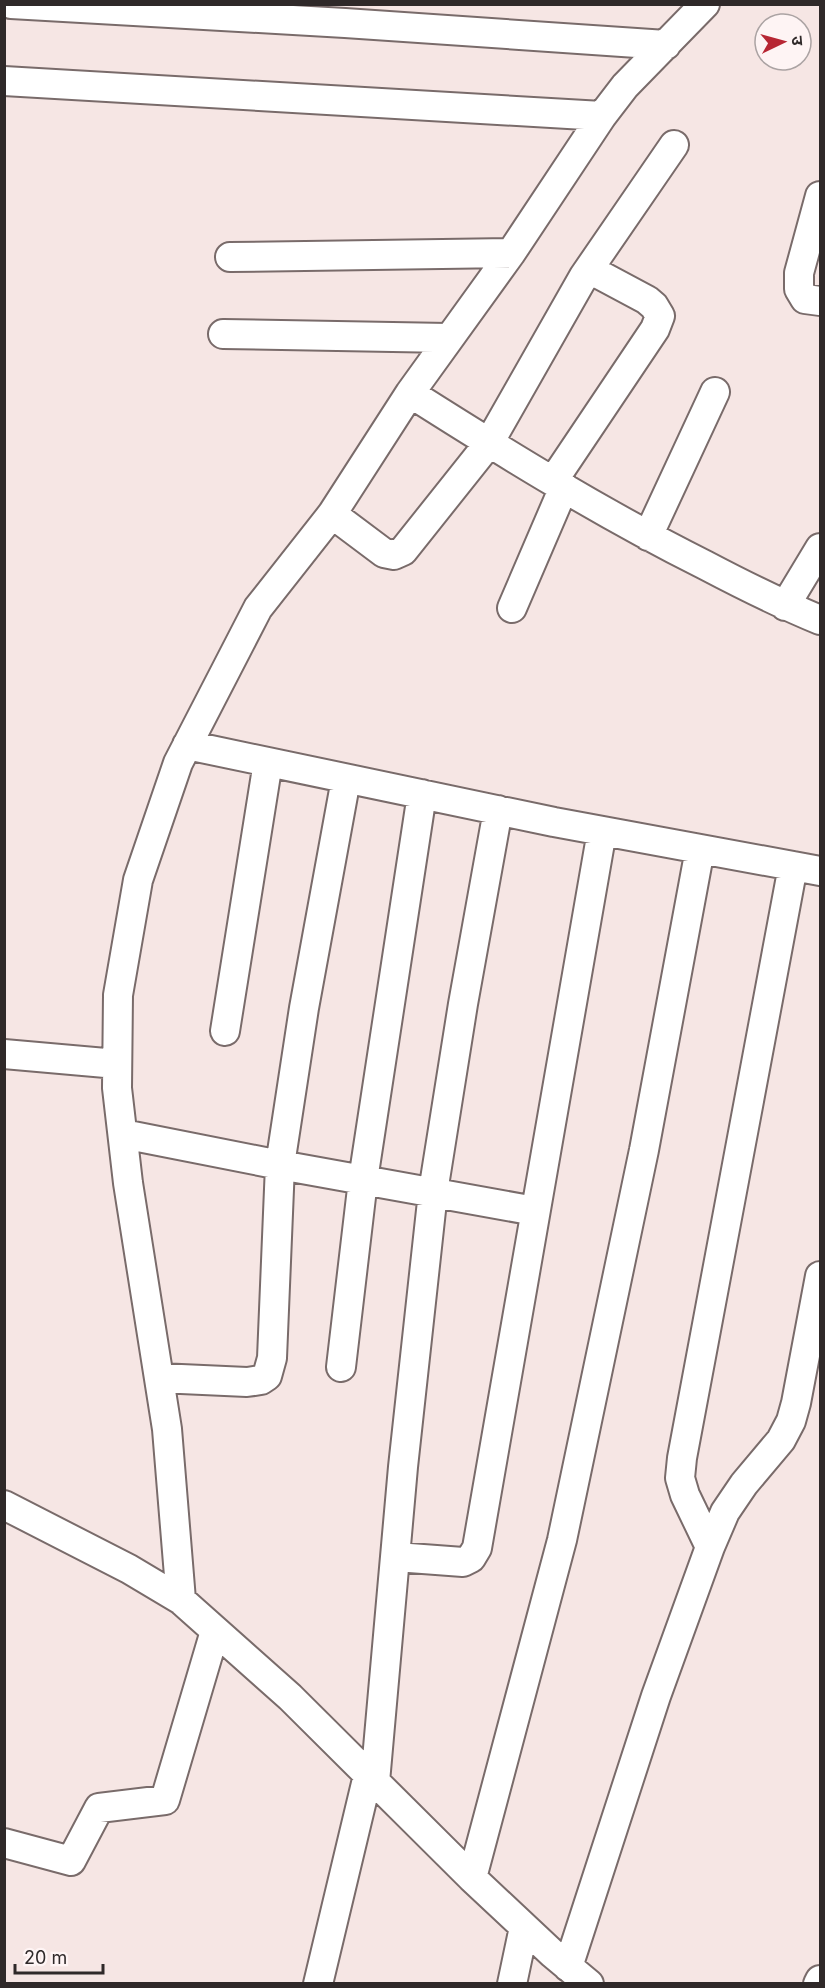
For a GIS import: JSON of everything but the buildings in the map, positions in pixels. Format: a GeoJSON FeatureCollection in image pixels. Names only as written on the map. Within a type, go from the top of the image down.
{"type":"FeatureCollection","features":[{"type":"Feature","properties":{"kind":"street"},"geometry":{"type":"LineString","coordinates":[[11,4],[345,23],[666,45]]}},
{"type":"Feature","properties":{"kind":"street"},"geometry":{"type":"LineString","coordinates":[[181,1600],[167,1429],[128,1183],[117,1088],[118,995],[138,880],[178,763],[258,608],[332,514],[410,393],[511,253],[602,116],[625,86],[705,4]]}},
{"type":"Feature","properties":{"kind":"street"},"geometry":{"type":"LineString","coordinates":[[4,81],[602,116]]}},
{"type":"Feature","properties":{"kind":"street"},"geometry":{"type":"LineString","coordinates":[[332,514],[384,553],[394,555],[403,551],[489,443],[589,269],[674,145]]}},
{"type":"Feature","properties":{"kind":"street"},"geometry":{"type":"LineString","coordinates":[[820,196],[799,273],[799,289],[805,299],[820,301]]}},
{"type":"Feature","properties":{"kind":"street"},"geometry":{"type":"LineString","coordinates":[[230,257],[511,253]]}},
{"type":"Feature","properties":{"kind":"street"},"geometry":{"type":"LineString","coordinates":[[512,608],[558,484],[655,329],[660,316],[647,300],[589,269]]}},
{"type":"Feature","properties":{"kind":"street"},"geometry":{"type":"LineString","coordinates":[[223,334],[448,338]]}},
{"type":"Feature","properties":{"kind":"street"},"geometry":{"type":"LineString","coordinates":[[648,536],[715,392]]}},
{"type":"Feature","properties":{"kind":"street"},"geometry":{"type":"LineString","coordinates":[[410,393],[489,443],[648,536],[785,606],[820,620]]}},
{"type":"Feature","properties":{"kind":"street"},"geometry":{"type":"LineString","coordinates":[[785,606],[820,548]]}},
{"type":"Feature","properties":{"kind":"street"},"geometry":{"type":"LineString","coordinates":[[187,745],[602,831],[807,869],[682,1458],[680,1478],[685,1495],[710,1547]]}},
{"type":"Feature","properties":{"kind":"street"},"geometry":{"type":"LineString","coordinates":[[225,1031],[268,762]]}},
{"type":"Feature","properties":{"kind":"street"},"geometry":{"type":"LineString","coordinates":[[159,1378],[248,1382],[261,1380],[267,1376],[272,1358],[280,1165],[304,1008],[346,779]]}},
{"type":"Feature","properties":{"kind":"street"},"geometry":{"type":"LineString","coordinates":[[340,1367],[363,1180],[422,794]]}},
{"type":"Feature","properties":{"kind":"street"},"geometry":{"type":"LineString","coordinates":[[318,1983],[372,1778],[433,1192],[463,1004],[498,810]]}},
{"type":"Feature","properties":{"kind":"street"},"geometry":{"type":"LineString","coordinates":[[396,1557],[463,1562],[471,1558],[477,1548],[602,831]]}},
{"type":"Feature","properties":{"kind":"street"},"geometry":{"type":"LineString","coordinates":[[472,1878],[562,1540],[645,1150],[700,849]]}},
{"type":"Feature","properties":{"kind":"street"},"geometry":{"type":"LineString","coordinates":[[4,1054],[117,1064]]}},
{"type":"Feature","properties":{"kind":"street"},"geometry":{"type":"LineString","coordinates":[[123,1134],[536,1211]]}},
{"type":"Feature","properties":{"kind":"street"},"geometry":{"type":"LineString","coordinates":[[4,1505],[129,1569],[181,1600],[290,1697],[472,1878],[579,1975],[656,1696],[710,1547],[725,1512],[744,1484],[781,1440],[791,1421],[820,1276]]}},
{"type":"Feature","properties":{"kind":"street"},"geometry":{"type":"LineString","coordinates":[[4,1843],[71,1861],[99,1808],[165,1800],[216,1631]]}},
{"type":"Feature","properties":{"kind":"street"},"geometry":{"type":"LineString","coordinates":[[512,1983],[524,1927]]}}]}
